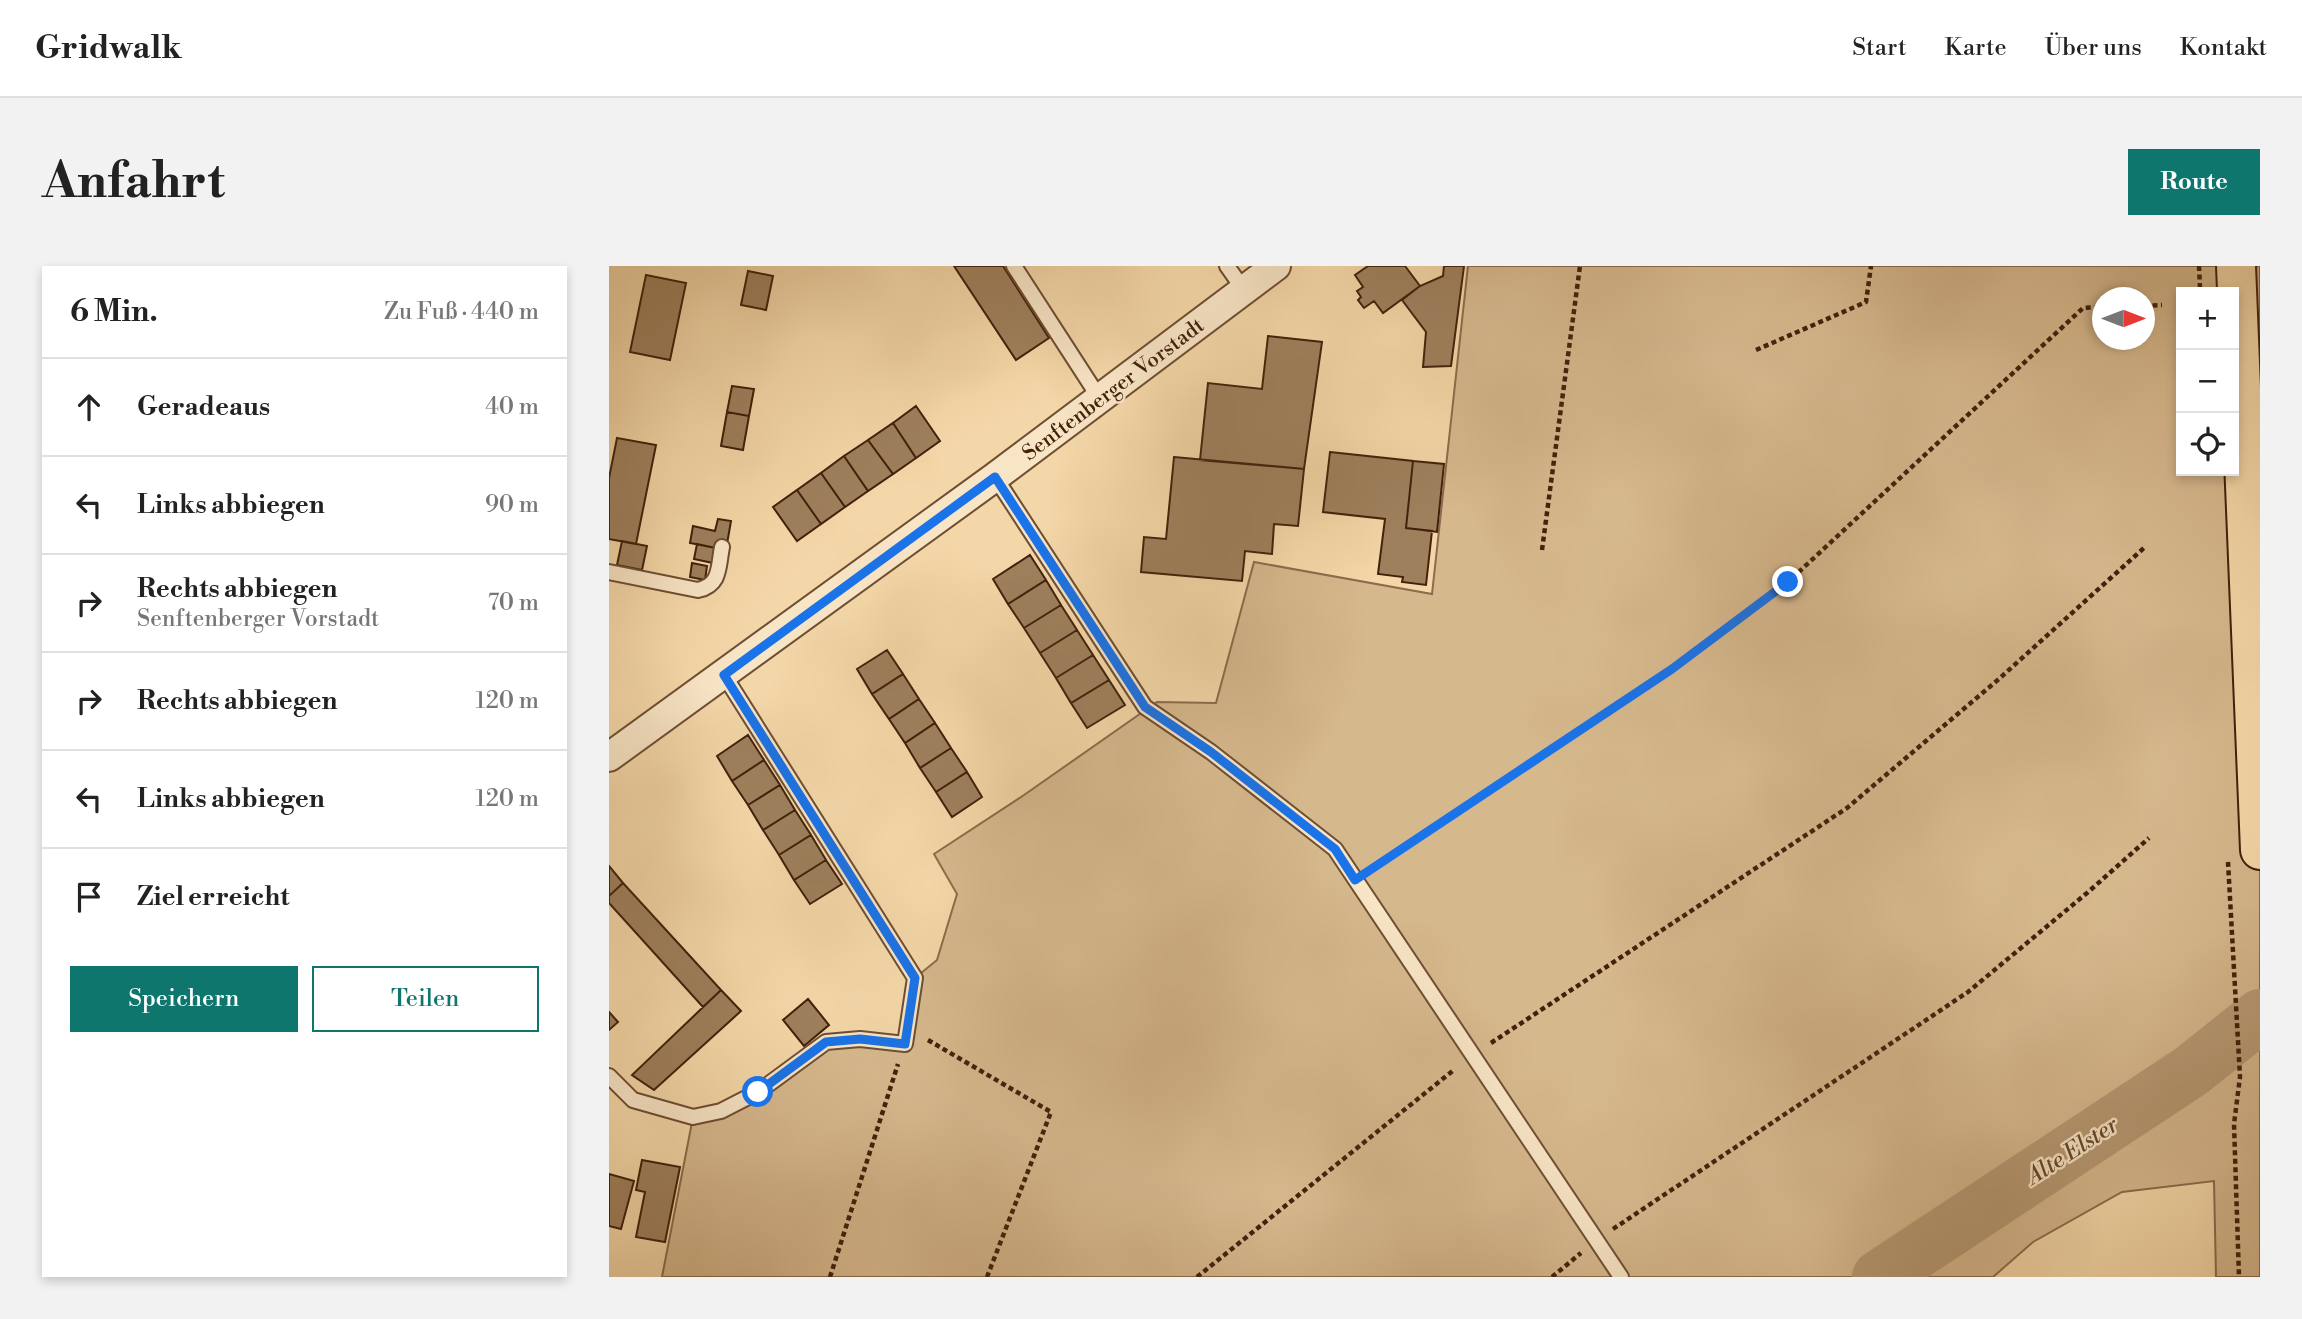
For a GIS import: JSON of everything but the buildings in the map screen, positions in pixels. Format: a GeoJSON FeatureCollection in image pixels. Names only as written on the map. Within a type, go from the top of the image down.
{"type":"FeatureCollection","features":[{"type":"Feature","properties":{"kind":"main road"},"geometry":{"type":"LineString","coordinates":[[2236,266],[2260,850]]}},
{"type":"Feature","properties":{"kind":"street","name":"Senftenberger Vorstadt"},"geometry":{"type":"LineString","coordinates":[[609,757],[995,477],[1276,266]]}},
{"type":"Feature","properties":{"kind":"lane"},"geometry":{"type":"LineString","coordinates":[[1014,266],[1100,398]]}},
{"type":"Feature","properties":{"kind":"lane"},"geometry":{"type":"LineString","coordinates":[[1227,266],[1244,290]]}},
{"type":"Feature","properties":{"kind":"lane"},"geometry":{"type":"LineString","coordinates":[[995,477],[1145,707],[1211,752],[1335,849],[1621,1277]]}},
{"type":"Feature","properties":{"kind":"lane"},"geometry":{"type":"LineString","coordinates":[[609,572],[698,590],[708,588],[715,582],[722,547]]}},
{"type":"Feature","properties":{"kind":"lane"},"geometry":{"type":"LineString","coordinates":[[609,1076],[633,1100],[693,1117],[721,1111],[758,1092],[826,1042],[906,1038],[915,978],[724,675]]}},
{"type":"Feature","properties":{"kind":"path"},"geometry":{"type":"LineString","coordinates":[[1542,550],[1580,266]]}},
{"type":"Feature","properties":{"kind":"path"},"geometry":{"type":"LineString","coordinates":[[1756,350],[1866,302],[1871,266]]}},
{"type":"Feature","properties":{"kind":"path"},"geometry":{"type":"LineString","coordinates":[[2199,266],[2200,287]]}},
{"type":"Feature","properties":{"kind":"path"},"geometry":{"type":"LineString","coordinates":[[2155,306],[2162,306]]}},
{"type":"Feature","properties":{"kind":"path"},"geometry":{"type":"LineString","coordinates":[[1355,880],[1672,669],[1788,582],[2083,308],[2092,308]]}},
{"type":"Feature","properties":{"kind":"path"},"geometry":{"type":"LineString","coordinates":[[1197,1277],[1472,1056],[1847,808],[2000,678],[2145,547]]}},
{"type":"Feature","properties":{"kind":"path"},"geometry":{"type":"LineString","coordinates":[[1552,1277],[1596,1240],[1968,992],[2150,838]]}},
{"type":"Feature","properties":{"kind":"path"},"geometry":{"type":"LineString","coordinates":[[2232,953],[2240,1077],[2234,1124],[2239,1277]]}},
{"type":"Feature","properties":{"kind":"path"},"geometry":{"type":"LineString","coordinates":[[830,1277],[906,1038],[924,1038],[1051,1112],[987,1277]]}},
{"type":"Feature","properties":{"kind":"shaded area"},"geometry":{"type":"Polygon","coordinates":[[[1468,266],[2260,266],[2260,1277],[2216,1277],[2214,1181],[2122,1192],[2033,1242],[1993,1277],[662,1277],[693,1117],[721,1111],[826,1042],[905,1044],[915,978],[937,960],[957,894],[934,854],[1157,702],[1216,703],[1254,562],[1432,594],[1468,266]]]}},
{"type":"Feature","properties":{"kind":"waterway","name":"Alte Elster"},"geometry":{"type":"LineString","coordinates":[[1879,1277],[2191,1071],[2260,1016]]}},
{"type":"Feature","properties":{"kind":"route"},"geometry":{"type":"LineString","coordinates":[[758,1092],[826,1042],[860,1039],[905,1044],[915,978],[724,675],[995,477],[1145,707],[1211,752],[1335,849],[1355,880],[1672,669],[1788,582]]}}]}
